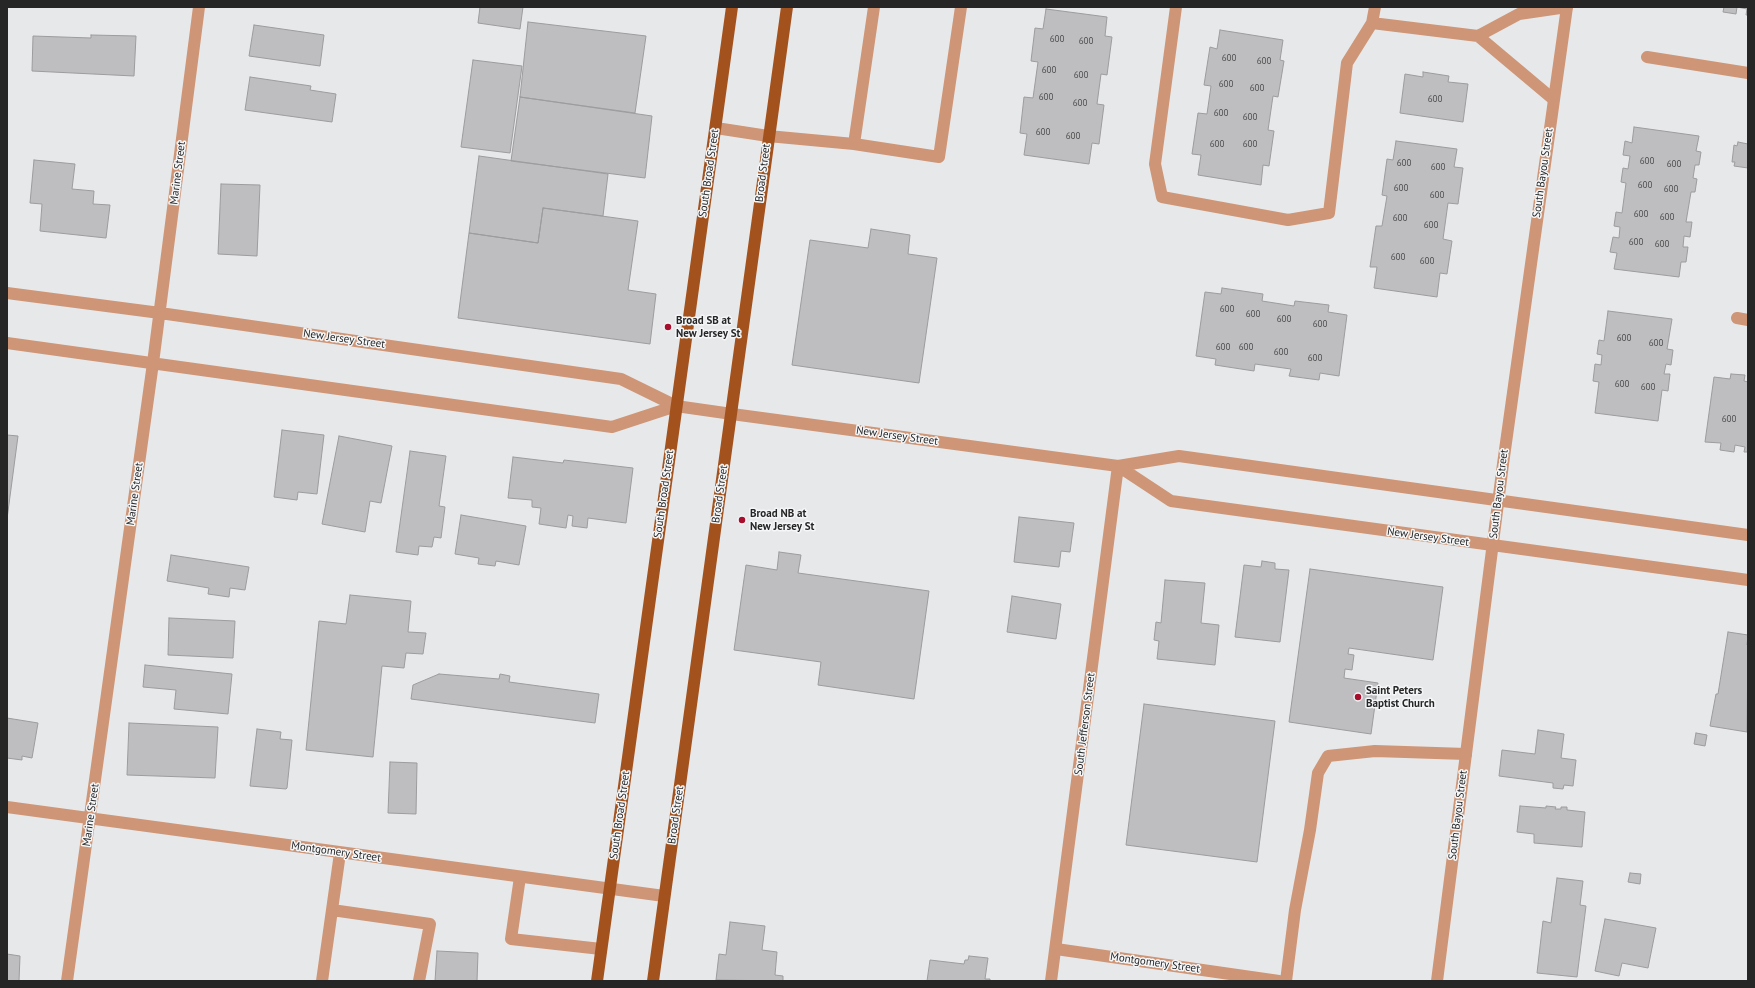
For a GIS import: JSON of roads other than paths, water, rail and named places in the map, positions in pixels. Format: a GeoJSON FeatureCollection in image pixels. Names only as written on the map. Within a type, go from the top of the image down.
{"type":"FeatureCollection","features":[{"type":"Feature","properties":{"kind":"main road","name":"South Broad Street"},"geometry":{"type":"LineString","coordinates":[[597,981],[732,7]]}},
{"type":"Feature","properties":{"kind":"main road","name":"Broad Street"},"geometry":{"type":"LineString","coordinates":[[652,981],[732,414],[768,136],[787,7]]}},
{"type":"Feature","properties":{"kind":"street","name":"Marine Street"},"geometry":{"type":"LineString","coordinates":[[67,981],[154,363],[199,7]]}},
{"type":"Feature","properties":{"kind":"street"},"geometry":{"type":"LineString","coordinates":[[854,144],[874,7]]}},
{"type":"Feature","properties":{"kind":"street"},"geometry":{"type":"LineString","coordinates":[[716,128],[768,136],[854,144],[939,157],[962,7]]}},
{"type":"Feature","properties":{"kind":"street"},"geometry":{"type":"LineString","coordinates":[[1176,7],[1156,164],[1162,197],[1288,220],[1329,213],[1347,63],[1372,23],[1376,7]]}},
{"type":"Feature","properties":{"kind":"street"},"geometry":{"type":"LineString","coordinates":[[1478,36],[1519,14],[1567,7]]}},
{"type":"Feature","properties":{"kind":"street","name":"South Bayou Street"},"geometry":{"type":"LineString","coordinates":[[1437,981],[1498,500],[1567,7]]}},
{"type":"Feature","properties":{"kind":"street"},"geometry":{"type":"LineString","coordinates":[[1372,23],[1478,36],[1553,99]]}},
{"type":"Feature","properties":{"kind":"street"},"geometry":{"type":"LineString","coordinates":[[1647,57],[1748,73]]}},
{"type":"Feature","properties":{"kind":"street","name":"New Jersey Street"},"geometry":{"type":"LineString","coordinates":[[7,294],[160,313],[621,379],[676,406],[732,414],[1118,466],[1179,456],[1748,535]]}},
{"type":"Feature","properties":{"kind":"street","name":"New Jersey Street"},"geometry":{"type":"LineString","coordinates":[[7,343],[612,427],[676,406]]}},
{"type":"Feature","properties":{"kind":"street","name":"New Jersey Street"},"geometry":{"type":"LineString","coordinates":[[1118,466],[1171,501],[1748,580]]}},
{"type":"Feature","properties":{"kind":"street","name":"South Jefferson Street"},"geometry":{"type":"LineString","coordinates":[[1051,981],[1118,466]]}},
{"type":"Feature","properties":{"kind":"street"},"geometry":{"type":"LineString","coordinates":[[1286,981],[1295,910],[1310,830],[1318,773],[1328,756],[1375,751],[1466,754]]}},
{"type":"Feature","properties":{"kind":"street","name":"Montgomery Street"},"geometry":{"type":"LineString","coordinates":[[7,807],[664,896]]}},
{"type":"Feature","properties":{"kind":"street"},"geometry":{"type":"LineString","coordinates":[[322,981],[340,853]]}},
{"type":"Feature","properties":{"kind":"street"},"geometry":{"type":"LineString","coordinates":[[520,877],[511,939],[601,949]]}},
{"type":"Feature","properties":{"kind":"street"},"geometry":{"type":"LineString","coordinates":[[332,910],[430,924],[419,981]]}},
{"type":"Feature","properties":{"kind":"street","name":"Montgomery Street"},"geometry":{"type":"LineString","coordinates":[[1056,949],[1279,981]]}},
{"type":"Feature","properties":{"kind":"place","name":"Broad SB at New Jersey St"},"geometry":{"type":"Point","coordinates":[668,327]}},
{"type":"Feature","properties":{"kind":"place","name":"Broad NB at New Jersey St"},"geometry":{"type":"Point","coordinates":[742,520]}},
{"type":"Feature","properties":{"kind":"place","name":"Saint Peters Baptist Church"},"geometry":{"type":"Point","coordinates":[1358,697]}}]}
